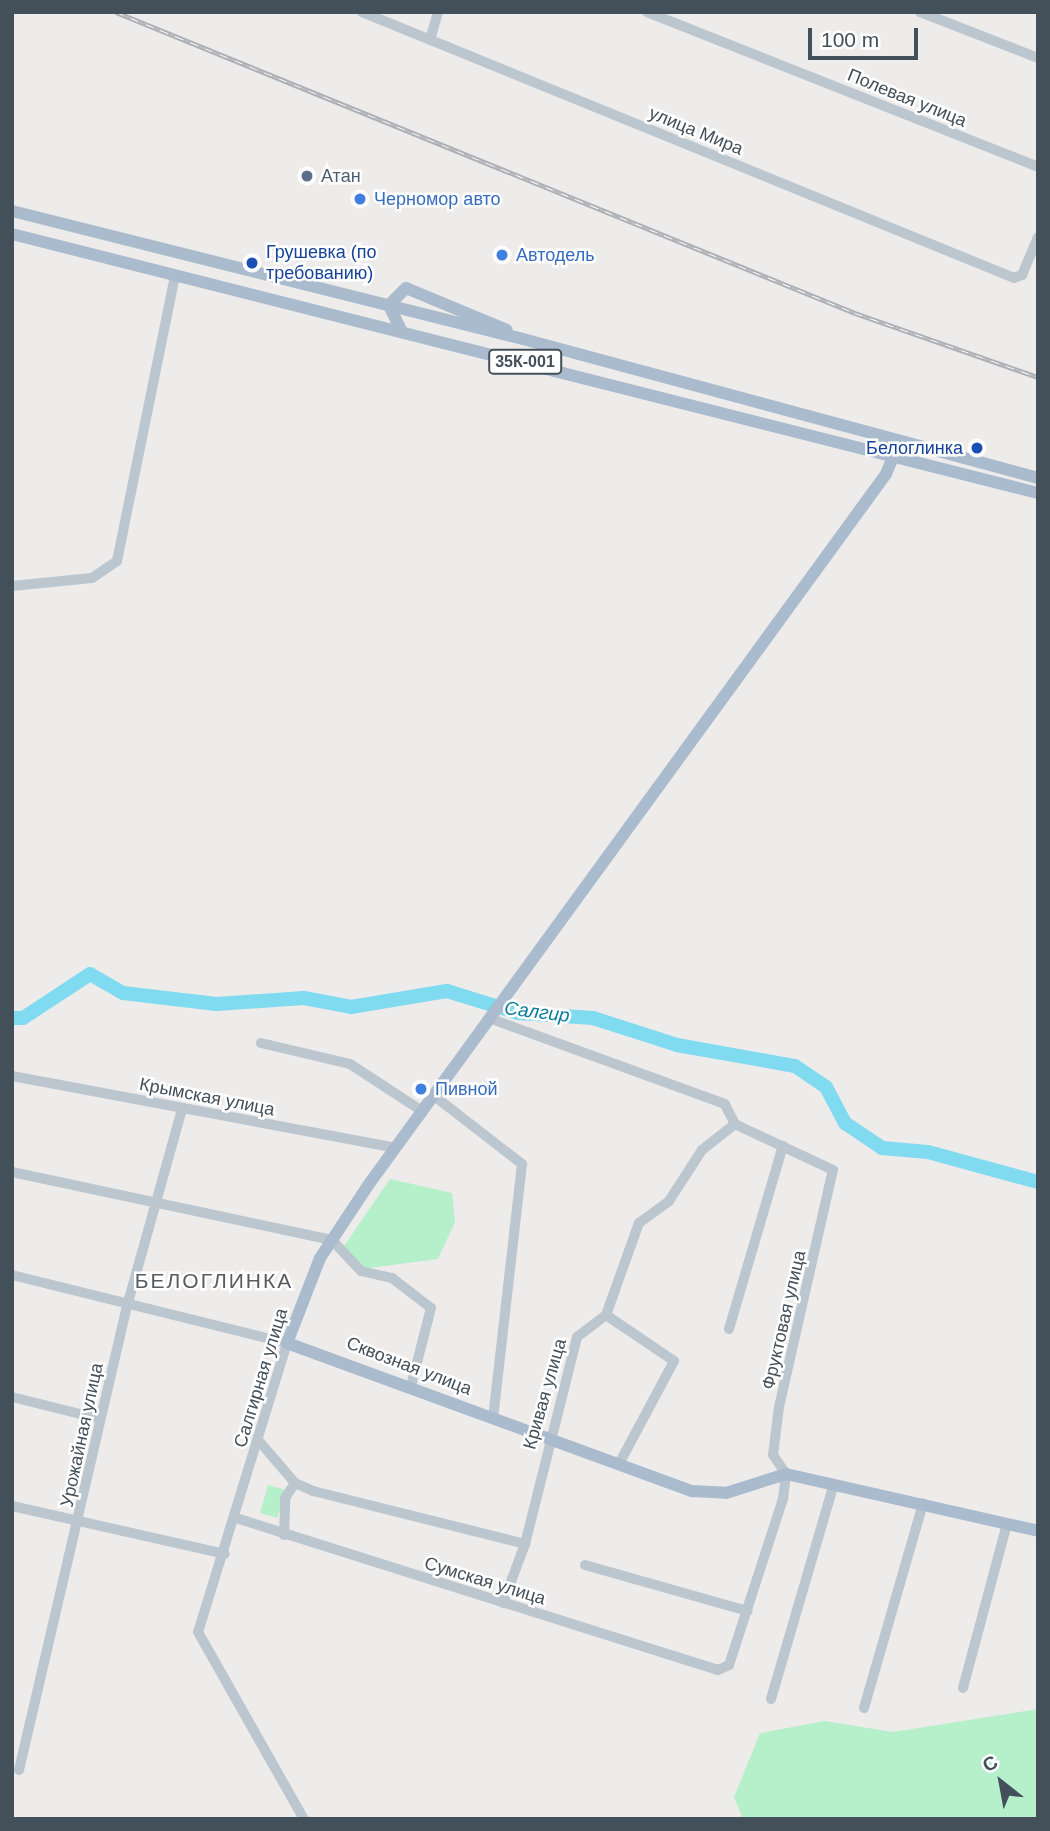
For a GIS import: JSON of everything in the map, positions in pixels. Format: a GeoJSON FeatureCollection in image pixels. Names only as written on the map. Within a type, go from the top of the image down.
{"type":"FeatureCollection","features":[{"type":"Feature","properties":{"kind":"main road"},"geometry":{"type":"LineString","coordinates":[[12,211],[368,300],[390,301],[414,289],[523,338]]}},
{"type":"Feature","properties":{"kind":"main road","name":"35К-001"},"geometry":{"type":"LineString","coordinates":[[12,234],[401,330],[1038,493]]}},
{"type":"Feature","properties":{"kind":"main road"},"geometry":{"type":"LineString","coordinates":[[390,301],[401,330]]}},
{"type":"Feature","properties":{"kind":"main road","name":"35К-001"},"geometry":{"type":"LineString","coordinates":[[390,301],[1038,478]]}},
{"type":"Feature","properties":{"kind":"main road","name":"Салгирная улица"},"geometry":{"type":"LineString","coordinates":[[287,1343],[332,1240],[489,1016],[886,474],[894,455]]}},
{"type":"Feature","properties":{"kind":"main road","name":"Сквозная улица"},"geometry":{"type":"LineString","coordinates":[[287,1343],[619,1464],[708,1493],[786,1474]]}},
{"type":"Feature","properties":{"kind":"main road"},"geometry":{"type":"LineString","coordinates":[[786,1474],[1038,1531]]}},
{"type":"Feature","properties":{"kind":"street","name":"улица Мира"},"geometry":{"type":"LineString","coordinates":[[362,12],[1019,278],[1038,237]]}},
{"type":"Feature","properties":{"kind":"street"},"geometry":{"type":"LineString","coordinates":[[430,40],[438,12]]}},
{"type":"Feature","properties":{"kind":"street","name":"Полевая улица"},"geometry":{"type":"LineString","coordinates":[[648,12],[1038,167]]}},
{"type":"Feature","properties":{"kind":"street"},"geometry":{"type":"LineString","coordinates":[[920,12],[1038,58]]}},
{"type":"Feature","properties":{"kind":"street"},"geometry":{"type":"LineString","coordinates":[[12,586],[92,578],[117,561],[175,275]]}},
{"type":"Feature","properties":{"kind":"street"},"geometry":{"type":"LineString","coordinates":[[489,1016],[725,1104],[735,1124],[783,1146],[729,1329]]}},
{"type":"Feature","properties":{"kind":"street"},"geometry":{"type":"LineString","coordinates":[[261,1043],[350,1064],[422,1111]]}},
{"type":"Feature","properties":{"kind":"street","name":"Крымская улица"},"geometry":{"type":"LineString","coordinates":[[12,1076],[395,1148]]}},
{"type":"Feature","properties":{"kind":"street"},"geometry":{"type":"LineString","coordinates":[[433,1095],[522,1164],[493,1417]]}},
{"type":"Feature","properties":{"kind":"street","name":"Урожайная улица"},"geometry":{"type":"LineString","coordinates":[[19,1770],[129,1299],[160,1203],[182,1109]]}},
{"type":"Feature","properties":{"kind":"street"},"geometry":{"type":"LineString","coordinates":[[619,1464],[674,1361],[606,1315],[639,1223],[668,1201],[702,1150],[735,1124]]}},
{"type":"Feature","properties":{"kind":"street","name":"Фруктовая улица"},"geometry":{"type":"LineString","coordinates":[[783,1146],[833,1170],[779,1407],[773,1455],[786,1474]]}},
{"type":"Feature","properties":{"kind":"street"},"geometry":{"type":"LineString","coordinates":[[12,1172],[332,1240],[361,1270],[392,1278],[431,1308],[411,1386]]}},
{"type":"Feature","properties":{"kind":"street","name":"Сквозная улица"},"geometry":{"type":"LineString","coordinates":[[12,1275],[129,1299],[287,1343]]}},
{"type":"Feature","properties":{"kind":"street","name":"Кривая улица"},"geometry":{"type":"LineString","coordinates":[[503,1603],[525,1544],[548,1437],[577,1337],[606,1315]]}},
{"type":"Feature","properties":{"kind":"street","name":"Салгирная улица"},"geometry":{"type":"LineString","coordinates":[[287,1343],[260,1441],[198,1632],[304,1819]]}},
{"type":"Feature","properties":{"kind":"street"},"geometry":{"type":"LineString","coordinates":[[12,1397],[100,1419]]}},
{"type":"Feature","properties":{"kind":"street"},"geometry":{"type":"LineString","coordinates":[[260,1441],[295,1483],[436,1526],[525,1544]]}},
{"type":"Feature","properties":{"kind":"street"},"geometry":{"type":"LineString","coordinates":[[585,1565],[748,1611],[772,1542],[786,1474]]}},
{"type":"Feature","properties":{"kind":"street"},"geometry":{"type":"LineString","coordinates":[[284,1535],[285,1498],[295,1483]]}},
{"type":"Feature","properties":{"kind":"street"},"geometry":{"type":"LineString","coordinates":[[771,1699],[834,1483]]}},
{"type":"Feature","properties":{"kind":"street"},"geometry":{"type":"LineString","coordinates":[[864,1708],[923,1503]]}},
{"type":"Feature","properties":{"kind":"street"},"geometry":{"type":"LineString","coordinates":[[12,1506],[225,1554]]}},
{"type":"Feature","properties":{"kind":"street","name":"Сумская улица"},"geometry":{"type":"LineString","coordinates":[[236,1518],[725,1670],[748,1611]]}},
{"type":"Feature","properties":{"kind":"street"},"geometry":{"type":"LineString","coordinates":[[963,1688],[1007,1524]]}},
{"type":"Feature","properties":{"kind":"green space"},"geometry":{"type":"Polygon","coordinates":[[[390,1179],[452,1193],[455,1222],[438,1259],[362,1269],[344,1246],[390,1179]]]}},
{"type":"Feature","properties":{"kind":"green space"},"geometry":{"type":"Polygon","coordinates":[[[268,1485],[285,1490],[277,1518],[260,1513],[268,1485]]]}},
{"type":"Feature","properties":{"kind":"green space"},"geometry":{"type":"Polygon","coordinates":[[[1038,1709],[1038,1819],[743,1819],[734,1797],[760,1733],[825,1721],[893,1732],[1038,1709]]]}},
{"type":"Feature","properties":{"kind":"waterway","name":"Салгир"},"geometry":{"type":"LineString","coordinates":[[12,1018],[23,1018],[90,974],[123,993],[216,1004],[304,998],[351,1007],[447,991],[518,1013],[593,1018],[677,1045],[795,1066],[826,1087],[845,1123],[882,1148],[928,1152],[1038,1182]]}},
{"type":"Feature","properties":{"kind":"railway"},"geometry":{"type":"LineString","coordinates":[[116,12],[855,313],[1038,377]]}},
{"type":"Feature","properties":{"kind":"place","name":"Атан"},"geometry":{"type":"Point","coordinates":[307,176]}},
{"type":"Feature","properties":{"kind":"place","name":"Черномор авто"},"geometry":{"type":"Point","coordinates":[360,199]}},
{"type":"Feature","properties":{"kind":"place","name":"Автодель"},"geometry":{"type":"Point","coordinates":[502,255]}},
{"type":"Feature","properties":{"kind":"place","name":"Грушевка (по требованию)"},"geometry":{"type":"Point","coordinates":[252,263]}},
{"type":"Feature","properties":{"kind":"place","name":"Белоглинка"},"geometry":{"type":"Point","coordinates":[977,448]}},
{"type":"Feature","properties":{"kind":"place","name":"Пивной"},"geometry":{"type":"Point","coordinates":[421,1089]}},
{"type":"Feature","properties":{"kind":"district","name":"БЕЛОГЛИНКА"},"geometry":{"type":"Point","coordinates":[214,1281]}}]}
